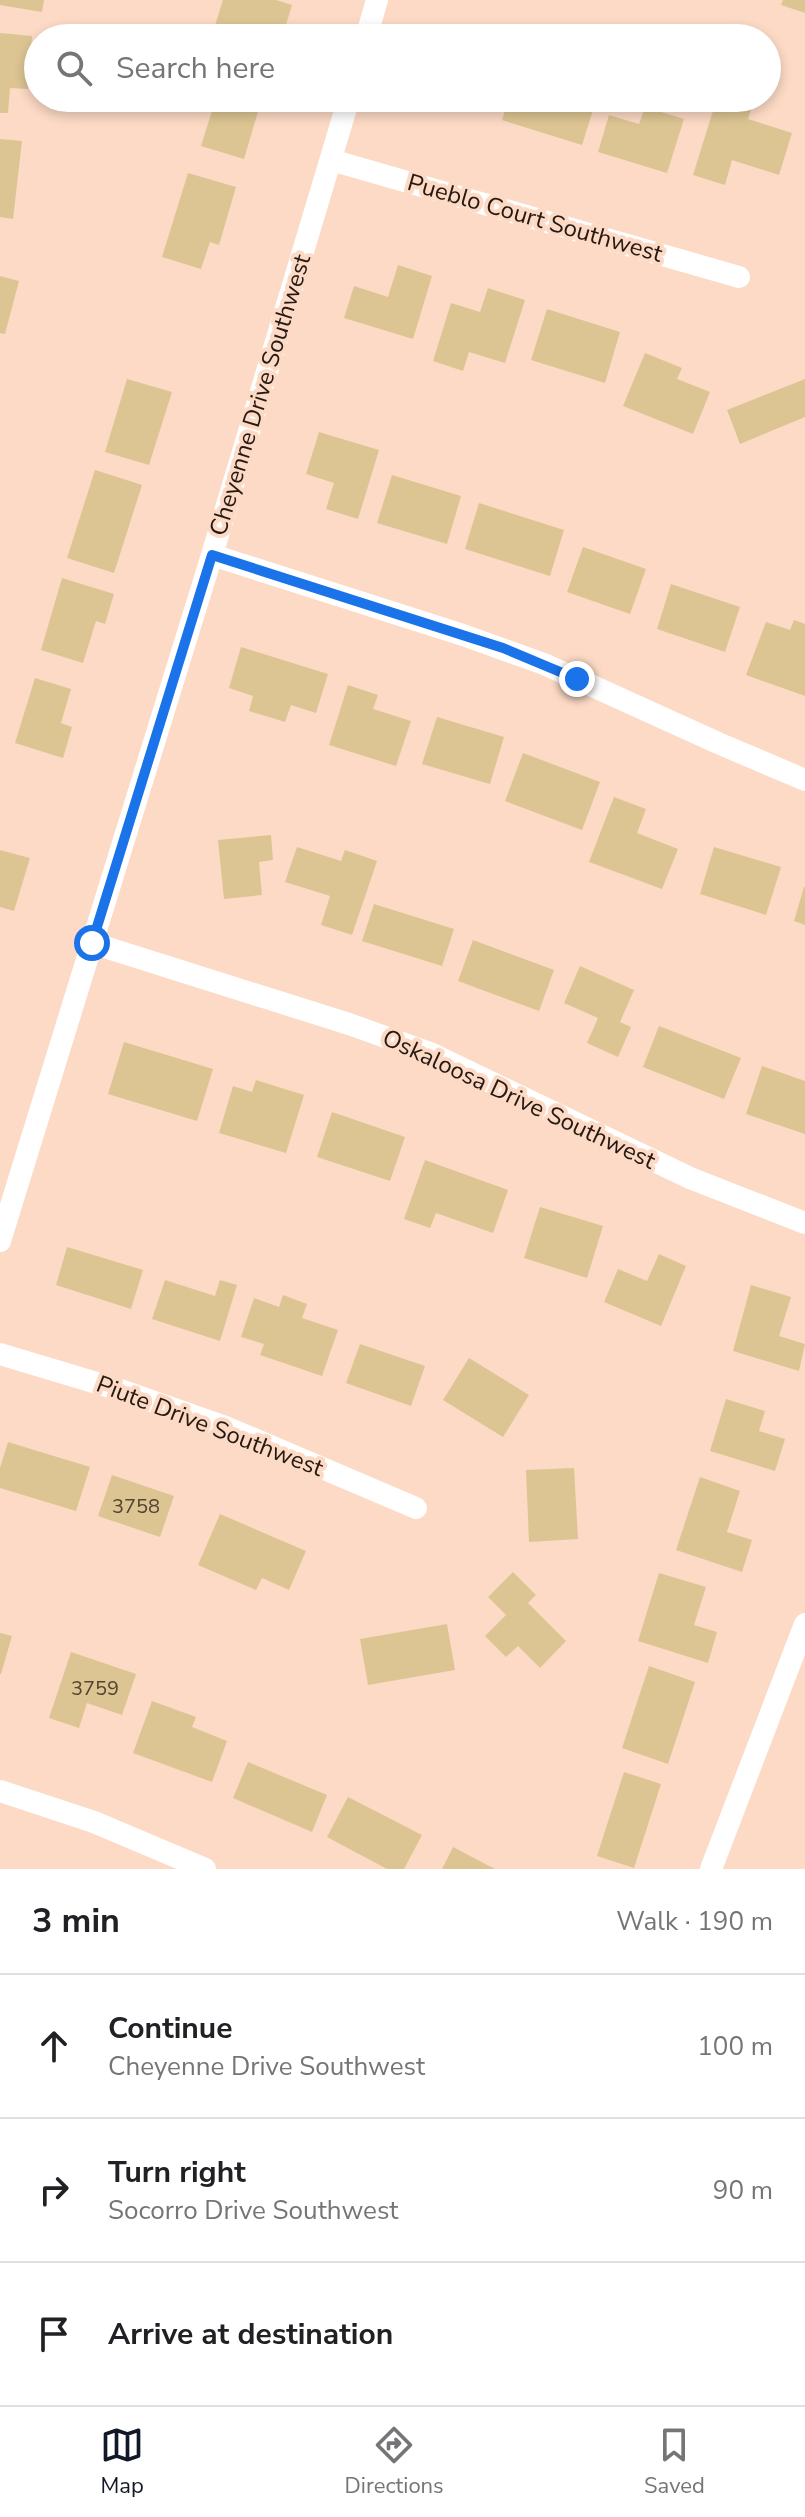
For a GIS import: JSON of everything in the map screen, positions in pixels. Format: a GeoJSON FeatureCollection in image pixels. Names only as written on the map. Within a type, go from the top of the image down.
{"type":"FeatureCollection","features":[{"type":"Feature","properties":{"kind":"street"},"geometry":{"type":"LineString","coordinates":[[370,24],[377,0]]}},
{"type":"Feature","properties":{"kind":"street","name":"Cheyenne Drive Southwest"},"geometry":{"type":"LineString","coordinates":[[0,1241],[345,112]]}},
{"type":"Feature","properties":{"kind":"street","name":"Pueblo Court Southwest"},"geometry":{"type":"LineString","coordinates":[[331,160],[739,277]]}},
{"type":"Feature","properties":{"kind":"street"},"geometry":{"type":"LineString","coordinates":[[212,555],[544,664],[805,780]]}},
{"type":"Feature","properties":{"kind":"street","name":"Oskaloosa Drive Southwest"},"geometry":{"type":"LineString","coordinates":[[92,943],[349,1024],[430,1053],[690,1178],[805,1223]]}},
{"type":"Feature","properties":{"kind":"street","name":"Piute Drive Southwest"},"geometry":{"type":"LineString","coordinates":[[0,1354],[200,1418],[286,1451],[416,1508]]}},
{"type":"Feature","properties":{"kind":"street"},"geometry":{"type":"LineString","coordinates":[[711,1869],[805,1624]]}},
{"type":"Feature","properties":{"kind":"street"},"geometry":{"type":"LineString","coordinates":[[0,1791],[94,1822],[205,1869]]}},
{"type":"Feature","properties":{"kind":"building"},"geometry":{"type":"Polygon","coordinates":[[[0,0],[44,0],[42,12],[0,5],[0,0]]]}},
{"type":"Feature","properties":{"kind":"building"},"geometry":{"type":"Polygon","coordinates":[[[223,0],[276,0],[292,5],[286,24],[215,24],[223,0]]]}},
{"type":"Feature","properties":{"kind":"building"},"geometry":{"type":"Polygon","coordinates":[[[783,0],[805,0],[805,13],[781,5],[783,0]]]}},
{"type":"Feature","properties":{"kind":"building"},"geometry":{"type":"Polygon","coordinates":[[[0,33],[24,35],[24,89],[10,88],[8,113],[0,113],[0,33]]]}},
{"type":"Feature","properties":{"kind":"building"},"geometry":{"type":"Polygon","coordinates":[[[212,112],[258,112],[244,159],[201,146],[212,112]]]}},
{"type":"Feature","properties":{"kind":"building"},"geometry":{"type":"Polygon","coordinates":[[[505,112],[592,112],[582,145],[502,120],[505,112]]]}},
{"type":"Feature","properties":{"kind":"building"},"geometry":{"type":"Polygon","coordinates":[[[643,112],[661,112],[684,119],[667,173],[598,152],[609,115],[639,124],[643,112]]]}},
{"type":"Feature","properties":{"kind":"building"},"geometry":{"type":"Polygon","coordinates":[[[713,112],[750,112],[748,119],[792,133],[779,175],[732,160],[725,185],[693,175],[713,112]]]}},
{"type":"Feature","properties":{"kind":"building"},"geometry":{"type":"Polygon","coordinates":[[[0,139],[22,141],[13,219],[0,217],[0,139]]]}},
{"type":"Feature","properties":{"kind":"building"},"geometry":{"type":"Polygon","coordinates":[[[188,173],[236,187],[219,245],[210,242],[201,269],[162,257],[188,173]]]}},
{"type":"Feature","properties":{"kind":"building"},"geometry":{"type":"Polygon","coordinates":[[[398,265],[432,276],[413,339],[344,318],[354,286],[388,297],[398,265]]]}},
{"type":"Feature","properties":{"kind":"building"},"geometry":{"type":"Polygon","coordinates":[[[0,276],[19,281],[5,334],[0,333],[0,276]]]}},
{"type":"Feature","properties":{"kind":"building"},"geometry":{"type":"Polygon","coordinates":[[[488,288],[525,300],[505,363],[469,352],[463,371],[433,361],[451,303],[480,312],[488,288]]]}},
{"type":"Feature","properties":{"kind":"building"},"geometry":{"type":"Polygon","coordinates":[[[547,309],[620,332],[605,383],[531,360],[547,309]]]}},
{"type":"Feature","properties":{"kind":"building"},"geometry":{"type":"Polygon","coordinates":[[[645,353],[682,368],[677,379],[710,392],[693,434],[623,406],[645,353]]]}},
{"type":"Feature","properties":{"kind":"building"},"geometry":{"type":"Polygon","coordinates":[[[127,379],[172,392],[149,465],[105,452],[127,379]]]}},
{"type":"Feature","properties":{"kind":"building"},"geometry":{"type":"Polygon","coordinates":[[[805,379],[805,417],[740,444],[727,410],[805,379]]]}},
{"type":"Feature","properties":{"kind":"building"},"geometry":{"type":"Polygon","coordinates":[[[319,432],[379,450],[358,519],[326,509],[334,483],[306,474],[319,432]]]}},
{"type":"Feature","properties":{"kind":"building"},"geometry":{"type":"Polygon","coordinates":[[[95,470],[142,485],[114,573],[67,558],[95,470]]]}},
{"type":"Feature","properties":{"kind":"building"},"geometry":{"type":"Polygon","coordinates":[[[392,475],[461,496],[447,544],[377,523],[392,475]]]}},
{"type":"Feature","properties":{"kind":"building"},"geometry":{"type":"Polygon","coordinates":[[[479,503],[564,530],[550,576],[465,549],[479,503]]]}},
{"type":"Feature","properties":{"kind":"building"},"geometry":{"type":"Polygon","coordinates":[[[583,547],[646,569],[630,614],[567,592],[583,547]]]}},
{"type":"Feature","properties":{"kind":"building"},"geometry":{"type":"Polygon","coordinates":[[[62,578],[114,594],[105,624],[96,621],[83,663],[41,650],[62,578]]]}},
{"type":"Feature","properties":{"kind":"building"},"geometry":{"type":"Polygon","coordinates":[[[671,584],[740,607],[725,652],[657,629],[671,584]]]}},
{"type":"Feature","properties":{"kind":"building"},"geometry":{"type":"Polygon","coordinates":[[[794,620],[805,624],[805,696],[746,675],[766,622],[790,630],[794,620]]]}},
{"type":"Feature","properties":{"kind":"building"},"geometry":{"type":"Polygon","coordinates":[[[241,647],[328,674],[316,713],[291,705],[285,722],[249,711],[253,696],[229,688],[241,647]]]}},
{"type":"Feature","properties":{"kind":"building"},"geometry":{"type":"Polygon","coordinates":[[[35,678],[71,689],[61,723],[72,727],[63,758],[15,743],[35,678]]]}},
{"type":"Feature","properties":{"kind":"building"},"geometry":{"type":"Polygon","coordinates":[[[348,685],[378,695],[373,709],[411,721],[396,766],[329,745],[348,685]]]}},
{"type":"Feature","properties":{"kind":"building"},"geometry":{"type":"Polygon","coordinates":[[[437,717],[504,737],[490,784],[422,764],[437,717]]]}},
{"type":"Feature","properties":{"kind":"building"},"geometry":{"type":"Polygon","coordinates":[[[523,753],[600,782],[582,830],[505,801],[523,753]]]}},
{"type":"Feature","properties":{"kind":"building"},"geometry":{"type":"Polygon","coordinates":[[[614,797],[646,809],[637,833],[678,849],[662,889],[589,862],[614,797]]]}},
{"type":"Feature","properties":{"kind":"building"},"geometry":{"type":"Polygon","coordinates":[[[271,835],[273,860],[259,862],[262,895],[224,899],[218,840],[271,835]]]}},
{"type":"Feature","properties":{"kind":"building"},"geometry":{"type":"Polygon","coordinates":[[[297,847],[341,861],[345,850],[377,861],[352,935],[321,925],[330,896],[285,882],[297,847]]]}},
{"type":"Feature","properties":{"kind":"building"},"geometry":{"type":"Polygon","coordinates":[[[714,847],[781,867],[766,915],[700,894],[714,847]]]}},
{"type":"Feature","properties":{"kind":"building"},"geometry":{"type":"Polygon","coordinates":[[[0,850],[30,858],[14,911],[0,907],[0,850]]]}},
{"type":"Feature","properties":{"kind":"building"},"geometry":{"type":"Polygon","coordinates":[[[805,887],[805,925],[794,921],[805,887]]]}},
{"type":"Feature","properties":{"kind":"building"},"geometry":{"type":"Polygon","coordinates":[[[374,904],[454,929],[442,966],[362,941],[374,904]]]}},
{"type":"Feature","properties":{"kind":"building"},"geometry":{"type":"Polygon","coordinates":[[[473,940],[554,970],[539,1011],[458,981],[473,940]]]}},
{"type":"Feature","properties":{"kind":"building"},"geometry":{"type":"Polygon","coordinates":[[[580,966],[634,990],[620,1022],[631,1027],[618,1057],[587,1043],[598,1018],[564,1003],[580,966]]]}},
{"type":"Feature","properties":{"kind":"building"},"geometry":{"type":"Polygon","coordinates":[[[659,1026],[741,1058],[724,1099],[643,1067],[659,1026]]]}},
{"type":"Feature","properties":{"kind":"building"},"geometry":{"type":"Polygon","coordinates":[[[124,1042],[213,1069],[197,1121],[108,1094],[124,1042]]]}},
{"type":"Feature","properties":{"kind":"building"},"geometry":{"type":"Polygon","coordinates":[[[762,1066],[805,1081],[805,1134],[746,1114],[762,1066]]]}},
{"type":"Feature","properties":{"kind":"building"},"geometry":{"type":"Polygon","coordinates":[[[256,1080],[304,1095],[286,1153],[219,1133],[233,1086],[252,1092],[256,1080]]]}},
{"type":"Feature","properties":{"kind":"building"},"geometry":{"type":"Polygon","coordinates":[[[332,1112],[405,1137],[390,1181],[317,1157],[332,1112]]]}},
{"type":"Feature","properties":{"kind":"building"},"geometry":{"type":"Polygon","coordinates":[[[425,1160],[508,1190],[493,1233],[436,1213],[430,1228],[404,1219],[425,1160]]]}},
{"type":"Feature","properties":{"kind":"building"},"geometry":{"type":"Polygon","coordinates":[[[540,1207],[603,1226],[587,1278],[524,1258],[540,1207]]]}},
{"type":"Feature","properties":{"kind":"building"},"geometry":{"type":"Polygon","coordinates":[[[67,1247],[143,1270],[131,1309],[56,1285],[67,1247]]]}},
{"type":"Feature","properties":{"kind":"building"},"geometry":{"type":"Polygon","coordinates":[[[659,1254],[686,1266],[661,1326],[604,1302],[618,1269],[647,1281],[659,1254]]]}},
{"type":"Feature","properties":{"kind":"building"},"geometry":{"type":"Polygon","coordinates":[[[165,1280],[215,1296],[220,1280],[237,1285],[220,1341],[152,1319],[165,1280]]]}},
{"type":"Feature","properties":{"kind":"building"},"geometry":{"type":"Polygon","coordinates":[[[751,1285],[791,1297],[779,1336],[805,1344],[799,1371],[733,1351],[751,1285]]]}},
{"type":"Feature","properties":{"kind":"building"},"geometry":{"type":"Polygon","coordinates":[[[283,1295],[307,1304],[302,1318],[338,1330],[322,1376],[260,1355],[264,1344],[241,1337],[254,1298],[279,1307],[283,1295]]]}},
{"type":"Feature","properties":{"kind":"building"},"geometry":{"type":"Polygon","coordinates":[[[360,1344],[425,1366],[411,1406],[346,1383],[360,1344]]]}},
{"type":"Feature","properties":{"kind":"building"},"geometry":{"type":"Polygon","coordinates":[[[469,1358],[529,1395],[503,1437],[443,1400],[469,1358]]]}},
{"type":"Feature","properties":{"kind":"building"},"geometry":{"type":"Polygon","coordinates":[[[726,1399],[765,1411],[759,1431],[785,1439],[775,1471],[710,1451],[726,1399]]]}},
{"type":"Feature","properties":{"kind":"building"},"geometry":{"type":"Polygon","coordinates":[[[8,1442],[90,1467],[76,1511],[0,1488],[0,1468],[8,1442]]]}},
{"type":"Feature","properties":{"kind":"building"},"geometry":{"type":"Polygon","coordinates":[[[574,1468],[578,1539],[529,1542],[526,1470],[574,1468]]]}},
{"type":"Feature","properties":{"kind":"building"},"geometry":{"type":"Polygon","coordinates":[[[112,1475],[174,1496],[160,1537],[98,1516],[112,1475]]]}},
{"type":"Feature","properties":{"kind":"building"},"geometry":{"type":"Polygon","coordinates":[[[700,1477],[740,1491],[727,1532],[752,1540],[742,1572],[676,1550],[700,1477]]]}},
{"type":"Feature","properties":{"kind":"building"},"geometry":{"type":"Polygon","coordinates":[[[220,1514],[306,1551],[289,1590],[262,1578],[256,1590],[198,1565],[220,1514]]]}},
{"type":"Feature","properties":{"kind":"building"},"geometry":{"type":"Polygon","coordinates":[[[513,1572],[536,1595],[528,1603],[566,1641],[540,1668],[518,1646],[506,1657],[485,1636],[506,1615],[488,1597],[513,1572]]]}},
{"type":"Feature","properties":{"kind":"building"},"geometry":{"type":"Polygon","coordinates":[[[659,1573],[706,1587],[694,1625],[717,1632],[708,1663],[638,1641],[659,1573]]]}},
{"type":"Feature","properties":{"kind":"building"},"geometry":{"type":"Polygon","coordinates":[[[447,1624],[455,1670],[368,1685],[360,1639],[447,1624]]]}},
{"type":"Feature","properties":{"kind":"building"},"geometry":{"type":"Polygon","coordinates":[[[0,1633],[12,1636],[1,1674],[0,1674],[0,1633]]]}},
{"type":"Feature","properties":{"kind":"building"},"geometry":{"type":"Polygon","coordinates":[[[71,1652],[136,1674],[122,1715],[87,1703],[79,1728],[49,1718],[71,1652]]]}},
{"type":"Feature","properties":{"kind":"building"},"geometry":{"type":"Polygon","coordinates":[[[649,1666],[695,1682],[668,1764],[622,1748],[649,1666]]]}},
{"type":"Feature","properties":{"kind":"building"},"geometry":{"type":"Polygon","coordinates":[[[152,1701],[196,1717],[192,1727],[227,1741],[212,1782],[133,1753],[152,1701]]]}},
{"type":"Feature","properties":{"kind":"building"},"geometry":{"type":"Polygon","coordinates":[[[248,1762],[327,1795],[312,1832],[233,1798],[248,1762]]]}},
{"type":"Feature","properties":{"kind":"building"},"geometry":{"type":"Polygon","coordinates":[[[624,1772],[661,1784],[634,1868],[597,1856],[624,1772]]]}},
{"type":"Feature","properties":{"kind":"building"},"geometry":{"type":"Polygon","coordinates":[[[348,1797],[422,1835],[404,1869],[387,1869],[327,1837],[348,1797]]]}},
{"type":"Feature","properties":{"kind":"building"},"geometry":{"type":"Polygon","coordinates":[[[453,1847],[495,1869],[442,1869],[453,1847]]]}},
{"type":"Feature","properties":{"kind":"route"},"geometry":{"type":"LineString","coordinates":[[92,943],[212,555],[503,648],[577,679]]}}]}
